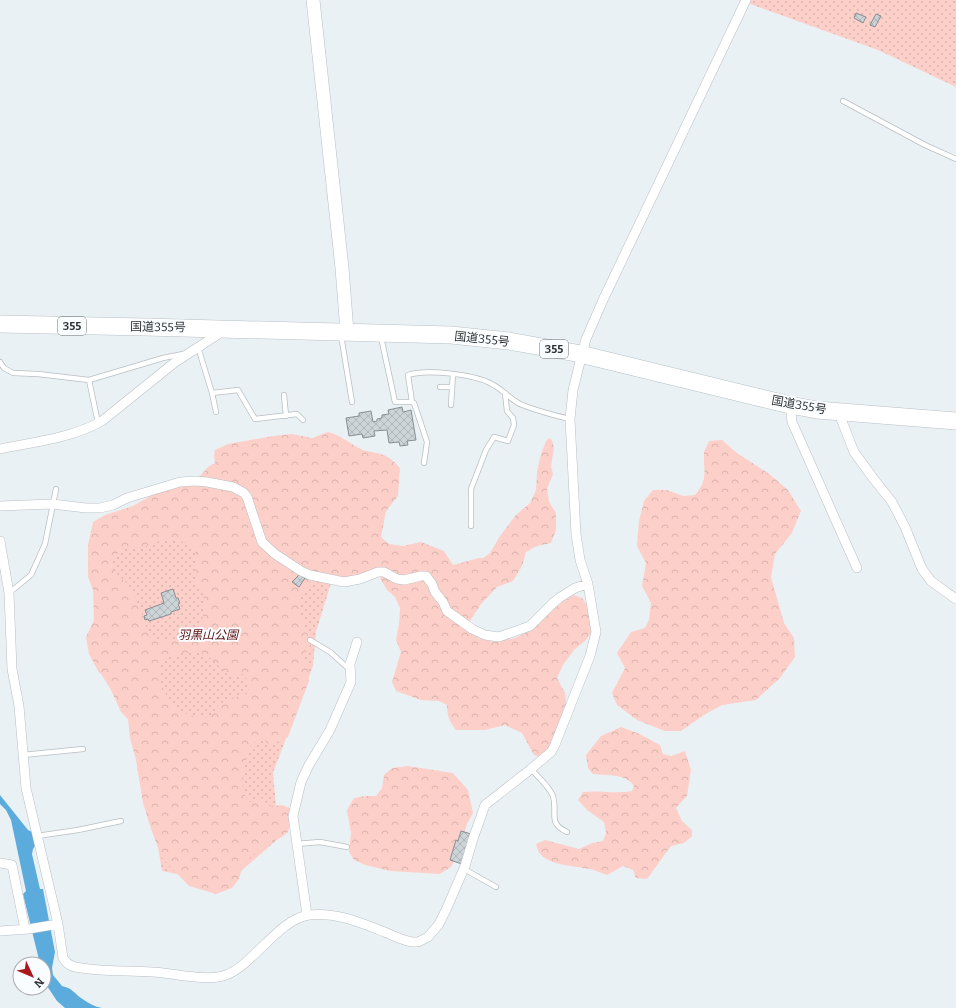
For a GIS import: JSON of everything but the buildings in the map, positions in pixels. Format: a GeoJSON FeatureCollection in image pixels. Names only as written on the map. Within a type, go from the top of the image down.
{"type":"FeatureCollection","features":[{"type":"Feature","properties":{"kind":"highway","name":"国道355号"},"geometry":{"type":"LineString","coordinates":[[0,324],[451,335],[509,341],[582,354],[790,405],[956,422]]}},
{"type":"Feature","properties":{"kind":"street"},"geometry":{"type":"LineString","coordinates":[[313,0],[342,268],[344,332]]}},
{"type":"Feature","properties":{"kind":"street"},"geometry":{"type":"LineString","coordinates":[[0,541],[9,593],[12,669],[19,706],[26,788],[63,958],[65,961],[70,965],[99,970],[218,977],[230,973],[291,922],[307,915],[324,914],[341,916],[408,941],[418,942],[428,937],[439,924],[464,869],[485,805],[551,752],[590,656],[596,632],[588,584],[580,560],[576,534],[570,419],[573,390],[586,339],[603,300],[744,1]]}},
{"type":"Feature","properties":{"kind":"street"},"geometry":{"type":"LineString","coordinates":[[0,449],[78,432],[98,423],[189,352],[220,332],[220,329]]}},
{"type":"Feature","properties":{"kind":"street"},"geometry":{"type":"LineString","coordinates":[[790,405],[792,422],[857,568]]}},
{"type":"Feature","properties":{"kind":"street"},"geometry":{"type":"LineString","coordinates":[[838,411],[854,452],[892,502],[905,527],[922,569],[931,581],[956,599]]}},
{"type":"Feature","properties":{"kind":"street"},"geometry":{"type":"LineString","coordinates":[[0,506],[52,504],[100,508],[180,482],[207,482],[233,488],[244,493],[248,497],[262,542],[275,554],[301,571],[310,575],[344,582],[360,579],[378,572],[384,572],[397,579],[404,580],[426,576],[430,580],[435,592],[449,612],[477,632],[493,637],[499,637],[530,626],[559,598],[574,588],[588,584]]}},
{"type":"Feature","properties":{"kind":"street"},"geometry":{"type":"LineString","coordinates":[[307,915],[296,844],[294,816],[301,782],[309,765],[330,730],[351,682],[349,669],[357,642]]}},
{"type":"Feature","properties":{"kind":"street"},"geometry":{"type":"LineString","coordinates":[[0,863],[12,865],[27,929]]}},
{"type":"Feature","properties":{"kind":"street"},"geometry":{"type":"LineString","coordinates":[[0,931],[56,925]]}},
{"type":"Feature","properties":{"kind":"lane"},"geometry":{"type":"LineString","coordinates":[[843,100],[925,145],[956,159]]}},
{"type":"Feature","properties":{"kind":"lane"},"geometry":{"type":"LineString","coordinates":[[344,332],[352,402]]}},
{"type":"Feature","properties":{"kind":"lane"},"geometry":{"type":"LineString","coordinates":[[381,333],[395,402],[412,402]]}},
{"type":"Feature","properties":{"kind":"lane"},"geometry":{"type":"LineString","coordinates":[[198,347],[212,393],[216,412]]}},
{"type":"Feature","properties":{"kind":"lane"},"geometry":{"type":"LineString","coordinates":[[0,362],[4,368],[13,373],[38,374],[89,380],[155,360],[189,352]]}},
{"type":"Feature","properties":{"kind":"lane"},"geometry":{"type":"LineString","coordinates":[[424,463],[427,442],[414,403],[412,402],[408,375],[414,373],[453,374],[479,378],[491,383],[518,403],[570,419]]}},
{"type":"Feature","properties":{"kind":"lane"},"geometry":{"type":"LineString","coordinates":[[451,405],[453,374]]}},
{"type":"Feature","properties":{"kind":"lane"},"geometry":{"type":"LineString","coordinates":[[89,380],[98,423]]}},
{"type":"Feature","properties":{"kind":"lane"},"geometry":{"type":"LineString","coordinates":[[440,387],[452,387]]}},
{"type":"Feature","properties":{"kind":"lane"},"geometry":{"type":"LineString","coordinates":[[212,393],[238,390],[255,418],[298,414],[303,420]]}},
{"type":"Feature","properties":{"kind":"lane"},"geometry":{"type":"LineString","coordinates":[[471,526],[471,489],[486,450],[494,437],[508,441],[514,425],[508,411],[505,393]]}},
{"type":"Feature","properties":{"kind":"lane"},"geometry":{"type":"LineString","coordinates":[[284,395],[286,416]]}},
{"type":"Feature","properties":{"kind":"lane"},"geometry":{"type":"LineString","coordinates":[[9,593],[31,575],[45,544],[56,489]]}},
{"type":"Feature","properties":{"kind":"lane"},"geometry":{"type":"LineString","coordinates":[[310,640],[330,652],[349,669]]}},
{"type":"Feature","properties":{"kind":"lane"},"geometry":{"type":"LineString","coordinates":[[24,755],[83,749]]}},
{"type":"Feature","properties":{"kind":"lane"},"geometry":{"type":"LineString","coordinates":[[531,769],[546,786],[552,796],[555,823],[558,828],[567,832]]}},
{"type":"Feature","properties":{"kind":"lane"},"geometry":{"type":"LineString","coordinates":[[36,836],[78,830],[121,821]]}},
{"type":"Feature","properties":{"kind":"lane"},"geometry":{"type":"LineString","coordinates":[[296,844],[320,842],[347,847]]}},
{"type":"Feature","properties":{"kind":"lane"},"geometry":{"type":"LineString","coordinates":[[464,869],[496,887]]}},
{"type":"Feature","properties":{"kind":"green space"},"geometry":{"type":"Polygon","coordinates":[[[739,0],[956,0],[956,87],[878,50],[739,0]]]}},
{"type":"Feature","properties":{"kind":"green space"},"geometry":{"type":"Polygon","coordinates":[[[328,432],[332,433],[363,450],[374,452],[390,458],[400,468],[398,496],[386,511],[381,537],[389,544],[403,546],[421,542],[444,551],[453,565],[483,558],[490,553],[500,536],[516,515],[530,503],[536,490],[537,472],[541,454],[546,441],[549,438],[552,440],[554,448],[551,466],[553,474],[547,489],[549,502],[556,513],[556,530],[551,543],[537,546],[526,552],[522,566],[513,581],[497,587],[481,604],[470,621],[478,638],[494,642],[515,638],[530,631],[562,602],[574,595],[582,598],[587,605],[591,619],[592,631],[586,640],[574,650],[563,665],[557,678],[565,693],[565,712],[549,750],[541,757],[534,755],[522,733],[505,725],[485,730],[456,730],[449,718],[447,705],[439,701],[421,700],[396,691],[392,682],[401,652],[396,640],[400,608],[395,597],[387,590],[379,576],[350,579],[328,576],[317,582],[311,582],[300,598],[299,612],[307,632],[310,648],[305,653],[305,659],[309,668],[309,681],[288,737],[270,746],[262,737],[251,745],[244,767],[242,782],[245,796],[250,802],[262,798],[269,806],[282,805],[290,808],[291,818],[288,832],[282,837],[264,846],[251,857],[242,868],[239,879],[232,888],[216,894],[189,886],[162,858],[151,829],[143,803],[136,760],[130,738],[128,719],[121,712],[110,688],[98,671],[89,654],[86,637],[94,620],[93,590],[88,577],[88,545],[93,522],[105,515],[133,506],[154,494],[199,477],[208,467],[215,463],[215,450],[228,444],[273,436],[292,434],[312,438],[328,432]],[[169,539],[152,543],[141,549],[137,547],[129,547],[123,549],[113,557],[111,567],[128,584],[141,610],[149,637],[166,641],[174,640],[191,633],[202,620],[204,611],[203,595],[196,581],[196,557],[194,548],[192,544],[169,539]],[[196,651],[167,656],[161,661],[161,683],[171,702],[179,709],[188,715],[210,717],[219,704],[229,699],[247,694],[249,685],[244,674],[235,675],[224,673],[212,659],[196,651]]]}},
{"type":"Feature","properties":{"kind":"green space"},"geometry":{"type":"Polygon","coordinates":[[[722,440],[737,453],[768,473],[788,490],[801,511],[792,533],[775,554],[771,577],[784,623],[794,638],[795,657],[780,678],[756,700],[722,705],[681,731],[665,731],[637,720],[617,705],[612,693],[625,668],[617,653],[631,632],[645,628],[649,620],[651,603],[642,586],[646,563],[637,546],[639,521],[644,501],[653,490],[667,490],[683,496],[695,495],[704,479],[704,452],[709,441],[722,440]]]}},
{"type":"Feature","properties":{"kind":"green space","name":"羽黒山公園"},"geometry":{"type":"Polygon","coordinates":[[[110,517],[331,583],[316,632],[313,666],[273,773],[279,838],[226,884],[162,871],[154,823],[131,720],[115,698],[110,517]]]}},
{"type":"Feature","properties":{"kind":"green space"},"geometry":{"type":"Polygon","coordinates":[[[621,727],[640,734],[660,745],[663,754],[671,756],[685,751],[691,770],[687,796],[676,808],[682,821],[692,830],[692,836],[684,843],[671,846],[647,879],[636,878],[633,870],[623,866],[607,875],[591,869],[549,861],[538,851],[536,844],[545,840],[579,849],[592,843],[603,841],[606,833],[604,822],[587,810],[578,800],[583,792],[632,791],[634,786],[626,779],[616,776],[593,774],[588,768],[586,755],[601,736],[621,727]]]}},
{"type":"Feature","properties":{"kind":"green space"},"geometry":{"type":"Polygon","coordinates":[[[408,766],[453,773],[468,790],[473,813],[467,824],[456,858],[451,867],[440,874],[390,871],[365,865],[354,860],[349,852],[351,833],[347,810],[354,798],[376,796],[382,788],[384,775],[392,768],[408,766]]]}},
{"type":"Feature","properties":{"kind":"water"},"geometry":{"type":"Polygon","coordinates":[[[0,795],[28,830],[32,832],[35,846],[32,854],[40,889],[43,889],[55,952],[52,968],[52,956],[38,956],[23,894],[26,891],[11,820],[6,810],[0,804],[0,795]]]}},
{"type":"Feature","properties":{"kind":"water"},"geometry":{"type":"Polygon","coordinates":[[[52,968],[53,975],[62,986],[71,989],[89,1003],[102,1008],[65,1008],[57,1001],[52,994],[52,968]]]}}]}
